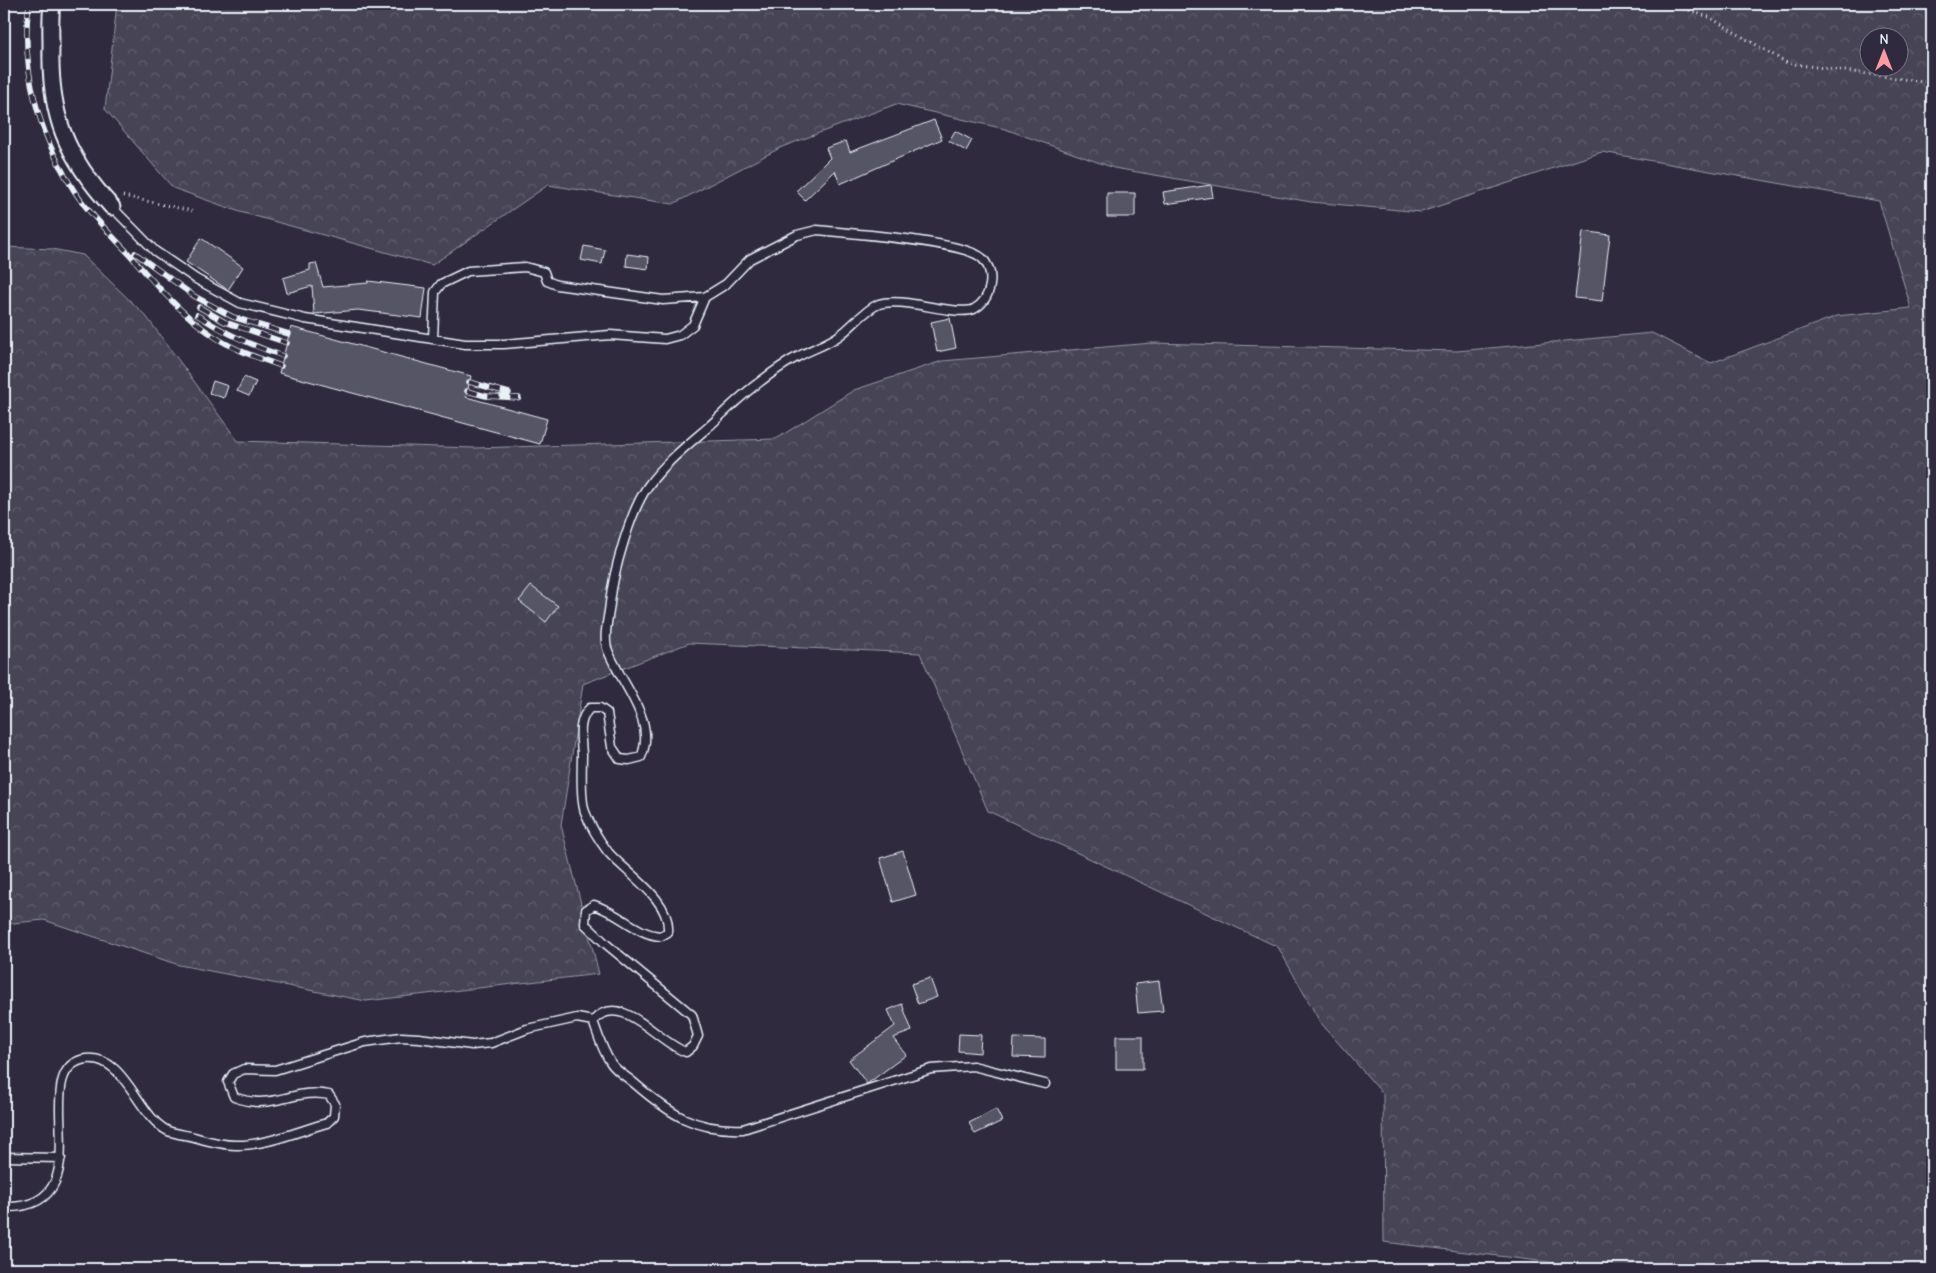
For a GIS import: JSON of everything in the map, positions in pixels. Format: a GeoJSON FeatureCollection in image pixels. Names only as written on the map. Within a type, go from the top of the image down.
{"type":"FeatureCollection","features":[{"type":"Feature","properties":{"kind":"street"},"geometry":{"type":"LineString","coordinates":[[52,4],[50,78],[59,126],[79,167],[112,207]]}},
{"type":"Feature","properties":{"kind":"lane"},"geometry":{"type":"LineString","coordinates":[[112,207],[155,251],[196,279],[240,303],[305,319],[465,344],[504,344],[610,335],[665,339],[680,335],[693,325],[704,297]]}},
{"type":"Feature","properties":{"kind":"lane"},"geometry":{"type":"LineString","coordinates":[[434,338],[435,292],[441,284],[468,271],[525,267],[544,272],[547,281],[557,285],[663,300],[704,297],[726,284],[750,259],[797,235],[817,230],[902,239],[970,250],[983,259],[991,274],[990,287],[983,300],[974,309],[961,310],[905,303],[880,304],[859,318],[839,336],[796,357],[757,384],[678,453],[647,487],[632,520],[612,581],[606,646],[640,715],[646,746],[641,757],[630,760],[620,759],[612,747],[607,713],[600,708],[590,708],[584,714],[581,726],[582,773],[584,810],[597,835],[621,866],[655,898],[669,922],[668,932],[661,936],[647,934],[610,910],[594,905],[586,910],[585,924],[606,944],[692,1015],[698,1036],[693,1046],[686,1052],[675,1049],[645,1024],[626,1014],[612,1011],[600,1012],[593,1020]]}},
{"type":"Feature","properties":{"kind":"lane"},"geometry":{"type":"LineString","coordinates":[[4,1207],[26,1206],[40,1199],[57,1178],[61,1158],[61,1083],[70,1068],[85,1059],[97,1060],[111,1065],[148,1114],[169,1131],[222,1144],[254,1144],[327,1123],[334,1116],[335,1104],[329,1095],[319,1093],[261,1103],[234,1097],[228,1082],[233,1074],[244,1069],[275,1070],[365,1042],[401,1037],[472,1045],[491,1043],[527,1029],[577,1018],[593,1020]]}},
{"type":"Feature","properties":{"kind":"lane"},"geometry":{"type":"LineString","coordinates":[[593,1020],[601,1046],[611,1064],[663,1108],[697,1124],[718,1130],[743,1129],[932,1069],[973,1066],[1045,1084]]}},
{"type":"Feature","properties":{"kind":"lane"},"geometry":{"type":"LineString","coordinates":[[4,1157],[61,1158]]}},
{"type":"Feature","properties":{"kind":"path"},"geometry":{"type":"LineString","coordinates":[[1670,4],[1709,17],[1787,63],[1932,83]]}},
{"type":"Feature","properties":{"kind":"path"},"geometry":{"type":"LineString","coordinates":[[98,192],[192,211]]}},
{"type":"Feature","properties":{"kind":"green space"},"geometry":{"type":"Polygon","coordinates":[[[117,4],[1932,4],[1932,1269],[1604,1269],[1384,1242],[1383,1094],[1320,1022],[1278,947],[988,811],[920,653],[689,643],[583,684],[561,825],[599,974],[366,1001],[179,965],[44,920],[4,924],[4,247],[52,249],[83,255],[146,316],[238,441],[475,448],[776,439],[854,390],[942,361],[1152,343],[1457,351],[1652,333],[1711,363],[1837,316],[1911,308],[1879,201],[1602,152],[1421,212],[1311,202],[1114,168],[1005,129],[896,104],[782,147],[673,204],[548,185],[432,265],[240,212],[173,188],[105,109],[117,4]]]}},
{"type":"Feature","properties":{"kind":"building"},"geometry":{"type":"Polygon","coordinates":[[[934,120],[942,139],[840,184],[835,171],[805,200],[796,191],[830,158],[826,148],[846,141],[850,152],[934,120]]]}},
{"type":"Feature","properties":{"kind":"building"},"geometry":{"type":"Polygon","coordinates":[[[955,131],[972,140],[966,151],[949,141],[955,131]]]}},
{"type":"Feature","properties":{"kind":"building"},"geometry":{"type":"Polygon","coordinates":[[[1211,185],[1213,197],[1165,204],[1163,192],[1211,185]]]}},
{"type":"Feature","properties":{"kind":"building"},"geometry":{"type":"Polygon","coordinates":[[[1107,193],[1135,193],[1135,217],[1107,217],[1107,193]]]}},
{"type":"Feature","properties":{"kind":"building"},"geometry":{"type":"Polygon","coordinates":[[[1583,231],[1610,235],[1602,301],[1575,298],[1583,231]]]}},
{"type":"Feature","properties":{"kind":"building"},"geometry":{"type":"Polygon","coordinates":[[[201,238],[243,267],[228,290],[186,262],[201,238]]]}},
{"type":"Feature","properties":{"kind":"building"},"geometry":{"type":"Polygon","coordinates":[[[584,246],[605,250],[602,264],[581,260],[584,246]]]}},
{"type":"Feature","properties":{"kind":"building"},"geometry":{"type":"Polygon","coordinates":[[[627,254],[649,257],[648,269],[626,266],[627,254]]]}},
{"type":"Feature","properties":{"kind":"building"},"geometry":{"type":"Polygon","coordinates":[[[316,263],[323,287],[368,283],[368,281],[426,288],[422,318],[358,310],[314,314],[312,286],[287,293],[283,278],[310,270],[310,264],[316,263]]]}},
{"type":"Feature","properties":{"kind":"building"},"geometry":{"type":"Polygon","coordinates":[[[950,318],[956,348],[937,352],[931,322],[950,318]]]}},
{"type":"Feature","properties":{"kind":"building"},"geometry":{"type":"Polygon","coordinates":[[[291,327],[471,376],[466,397],[547,419],[540,444],[279,373],[291,327]]]}},
{"type":"Feature","properties":{"kind":"building"},"geometry":{"type":"Polygon","coordinates":[[[244,377],[256,382],[249,396],[237,391],[244,377]]]}},
{"type":"Feature","properties":{"kind":"building"},"geometry":{"type":"Polygon","coordinates":[[[213,381],[228,386],[224,398],[209,393],[213,381]]]}},
{"type":"Feature","properties":{"kind":"building"},"geometry":{"type":"Polygon","coordinates":[[[531,586],[558,606],[546,622],[519,601],[531,586]]]}},
{"type":"Feature","properties":{"kind":"building"},"geometry":{"type":"Polygon","coordinates":[[[903,851],[916,895],[893,902],[880,858],[903,851]]]}},
{"type":"Feature","properties":{"kind":"building"},"geometry":{"type":"Polygon","coordinates":[[[930,978],[937,997],[918,1004],[911,984],[930,978]]]}},
{"type":"Feature","properties":{"kind":"building"},"geometry":{"type":"Polygon","coordinates":[[[1159,981],[1163,1011],[1138,1013],[1135,984],[1159,981]]]}},
{"type":"Feature","properties":{"kind":"building"},"geometry":{"type":"Polygon","coordinates":[[[902,1004],[912,1031],[893,1038],[906,1055],[867,1084],[849,1060],[895,1026],[888,1010],[902,1004]]]}},
{"type":"Feature","properties":{"kind":"building"},"geometry":{"type":"Polygon","coordinates":[[[959,1034],[981,1035],[980,1053],[958,1051],[959,1034]]]}},
{"type":"Feature","properties":{"kind":"building"},"geometry":{"type":"Polygon","coordinates":[[[1116,1036],[1143,1036],[1143,1069],[1116,1069],[1116,1036]]]}},
{"type":"Feature","properties":{"kind":"building"},"geometry":{"type":"Polygon","coordinates":[[[1014,1038],[1045,1039],[1045,1058],[1013,1057],[1014,1038]]]}},
{"type":"Feature","properties":{"kind":"building"},"geometry":{"type":"Polygon","coordinates":[[[996,1109],[1002,1121],[975,1134],[969,1123],[996,1109]]]}},
{"type":"Feature","properties":{"kind":"railway"},"geometry":{"type":"LineString","coordinates":[[29,4],[27,53],[35,100],[51,146],[61,168],[79,198],[159,288],[191,319],[231,346],[281,366]]}},
{"type":"Feature","properties":{"kind":"railway"},"geometry":{"type":"LineString","coordinates":[[135,253],[194,296],[233,317],[289,334]]}},
{"type":"Feature","properties":{"kind":"railway"},"geometry":{"type":"LineString","coordinates":[[199,307],[225,322],[287,343]]}},
{"type":"Feature","properties":{"kind":"railway"},"geometry":{"type":"LineString","coordinates":[[197,315],[218,328],[260,348],[283,356]]}},
{"type":"Feature","properties":{"kind":"railway"},"geometry":{"type":"LineString","coordinates":[[469,382],[509,393]]}},
{"type":"Feature","properties":{"kind":"railway"},"geometry":{"type":"LineString","coordinates":[[467,391],[486,396],[519,398]]}}]}
